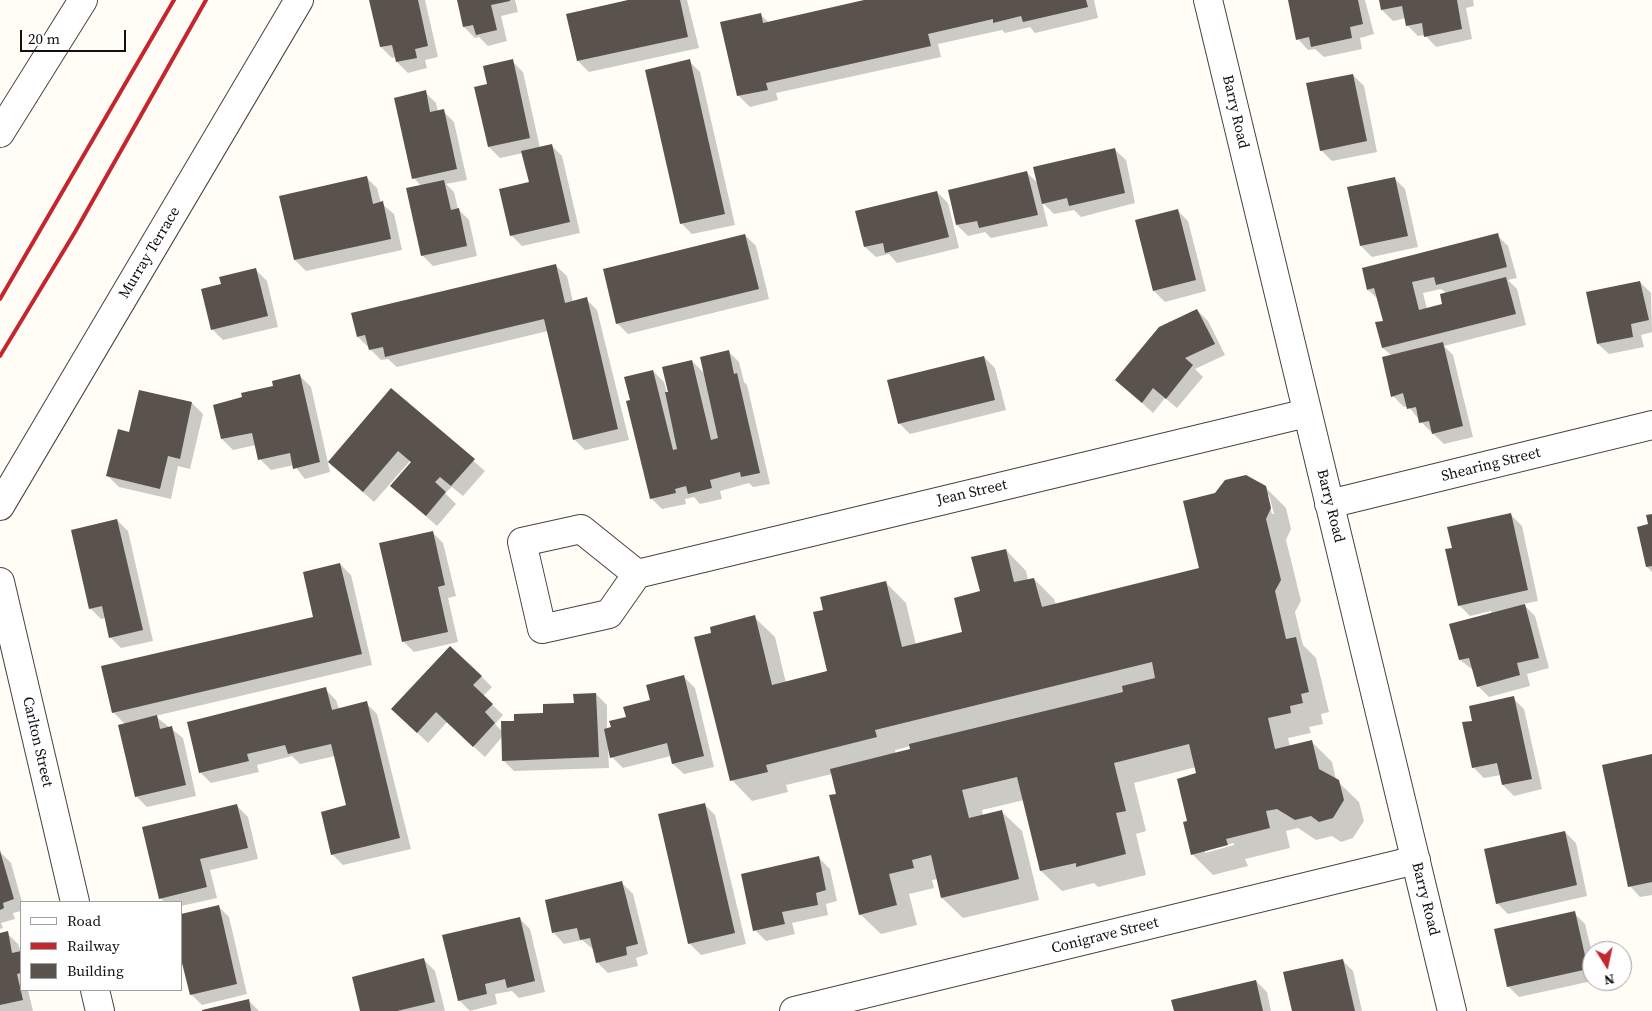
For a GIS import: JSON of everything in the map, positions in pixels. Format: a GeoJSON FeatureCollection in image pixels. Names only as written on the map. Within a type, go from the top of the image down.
{"type":"FeatureCollection","features":[{"type":"Feature","properties":{"kind":"street"},"geometry":{"type":"LineString","coordinates":[[0,133],[83,0]]}},
{"type":"Feature","properties":{"kind":"street","name":"Murray Terrace"},"geometry":{"type":"LineString","coordinates":[[0,506],[299,0]]}},
{"type":"Feature","properties":{"kind":"street","name":"Barry Road"},"geometry":{"type":"LineString","coordinates":[[1208,0],[1452,1011]]}},
{"type":"Feature","properties":{"kind":"street","name":"Jean Street"},"geometry":{"type":"LineString","coordinates":[[637,574],[1307,413]]}},
{"type":"Feature","properties":{"kind":"street","name":"Shearing Street"},"geometry":{"type":"LineString","coordinates":[[1329,504],[1652,425]]}},
{"type":"Feature","properties":{"kind":"street","name":"Carlton Street"},"geometry":{"type":"LineString","coordinates":[[0,582],[74,901]]}},
{"type":"Feature","properties":{"kind":"street","name":"Conigrave Street"},"geometry":{"type":"LineString","coordinates":[[794,1011],[1416,860]]}},
{"type":"Feature","properties":{"kind":"street"},"geometry":{"type":"LineString","coordinates":[[95,991],[100,1011]]}},
{"type":"Feature","properties":{"kind":"building"},"geometry":{"type":"Polygon","coordinates":[[[369,0],[418,0],[428,46],[415,49],[417,58],[396,62],[392,45],[380,47],[369,0]]]}},
{"type":"Feature","properties":{"kind":"building"},"geometry":{"type":"Polygon","coordinates":[[[457,0],[510,1],[491,5],[497,30],[476,35],[473,25],[463,27],[457,0]]]}},
{"type":"Feature","properties":{"kind":"building"},"geometry":{"type":"Polygon","coordinates":[[[628,0],[680,0],[688,37],[577,61],[566,14],[628,0]]]}},
{"type":"Feature","properties":{"kind":"building"},"geometry":{"type":"Polygon","coordinates":[[[864,0],[1086,0],[1088,7],[1023,22],[1021,16],[993,23],[993,19],[928,34],[931,46],[766,83],[768,90],[737,96],[720,22],[761,13],[763,23],[864,0]]]}},
{"type":"Feature","properties":{"kind":"building"},"geometry":{"type":"Polygon","coordinates":[[[1288,0],[1358,0],[1363,24],[1350,27],[1352,38],[1311,47],[1309,37],[1296,40],[1288,0]]]}},
{"type":"Feature","properties":{"kind":"building"},"geometry":{"type":"Polygon","coordinates":[[[1379,0],[1457,0],[1462,29],[1424,37],[1422,23],[1406,26],[1402,6],[1381,10],[1379,0]]]}},
{"type":"Feature","properties":{"kind":"building"},"geometry":{"type":"Polygon","coordinates":[[[513,59],[530,138],[488,147],[474,87],[487,84],[483,66],[513,59]]]}},
{"type":"Feature","properties":{"kind":"building"},"geometry":{"type":"Polygon","coordinates":[[[690,59],[725,214],[680,224],[645,70],[690,59]]]}},
{"type":"Feature","properties":{"kind":"building"},"geometry":{"type":"Polygon","coordinates":[[[1353,74],[1367,141],[1320,151],[1306,83],[1353,74]]]}},
{"type":"Feature","properties":{"kind":"building"},"geometry":{"type":"Polygon","coordinates":[[[426,90],[430,112],[444,109],[457,169],[412,179],[394,98],[426,90]]]}},
{"type":"Feature","properties":{"kind":"building"},"geometry":{"type":"Polygon","coordinates":[[[552,144],[570,222],[510,236],[499,189],[529,182],[521,151],[552,144]]]}},
{"type":"Feature","properties":{"kind":"building"},"geometry":{"type":"Polygon","coordinates":[[[1115,148],[1125,193],[1069,206],[1067,198],[1042,204],[1033,167],[1115,148]]]}},
{"type":"Feature","properties":{"kind":"building"},"geometry":{"type":"Polygon","coordinates":[[[1027,171],[1038,215],[979,228],[977,221],[956,225],[948,190],[1027,171]]]}},
{"type":"Feature","properties":{"kind":"building"},"geometry":{"type":"Polygon","coordinates":[[[367,176],[373,204],[383,201],[391,239],[294,260],[279,196],[367,176]]]}},
{"type":"Feature","properties":{"kind":"building"},"geometry":{"type":"Polygon","coordinates":[[[1395,177],[1408,236],[1360,246],[1347,187],[1395,177]]]}},
{"type":"Feature","properties":{"kind":"building"},"geometry":{"type":"Polygon","coordinates":[[[444,180],[451,210],[459,208],[467,246],[421,256],[406,188],[444,180]]]}},
{"type":"Feature","properties":{"kind":"building"},"geometry":{"type":"Polygon","coordinates":[[[937,191],[949,237],[885,253],[883,243],[864,247],[855,211],[937,191]]]}},
{"type":"Feature","properties":{"kind":"building"},"geometry":{"type":"Polygon","coordinates":[[[1178,209],[1196,280],[1153,291],[1135,220],[1178,209]]]}},
{"type":"Feature","properties":{"kind":"building"},"geometry":{"type":"Polygon","coordinates":[[[1498,233],[1507,267],[1436,285],[1434,277],[1412,282],[1419,310],[1442,304],[1440,294],[1506,277],[1516,314],[1382,348],[1375,322],[1383,321],[1374,288],[1367,290],[1362,268],[1498,233]]]}},
{"type":"Feature","properties":{"kind":"building"},"geometry":{"type":"Polygon","coordinates":[[[745,234],[759,289],[616,324],[603,269],[745,234]]]}},
{"type":"Feature","properties":{"kind":"building"},"geometry":{"type":"Polygon","coordinates":[[[556,264],[565,303],[587,297],[618,429],[573,440],[544,319],[385,357],[383,347],[369,350],[365,335],[357,337],[351,313],[556,264]]]}},
{"type":"Feature","properties":{"kind":"building"},"geometry":{"type":"Polygon","coordinates":[[[256,268],[268,316],[211,330],[201,289],[221,284],[219,277],[256,268]]]}},
{"type":"Feature","properties":{"kind":"building"},"geometry":{"type":"Polygon","coordinates":[[[1640,281],[1649,320],[1631,324],[1633,337],[1597,344],[1586,292],[1640,281]]]}},
{"type":"Feature","properties":{"kind":"building"},"geometry":{"type":"Polygon","coordinates":[[[1197,309],[1215,344],[1185,358],[1193,365],[1166,399],[1153,388],[1142,403],[1115,380],[1159,327],[1197,309]]]}},
{"type":"Feature","properties":{"kind":"building"},"geometry":{"type":"Polygon","coordinates":[[[1443,342],[1463,426],[1432,434],[1429,421],[1419,423],[1416,407],[1407,409],[1403,393],[1391,397],[1382,357],[1443,342]]]}},
{"type":"Feature","properties":{"kind":"building"},"geometry":{"type":"Polygon","coordinates":[[[729,350],[734,374],[737,373],[760,473],[741,477],[740,472],[710,480],[712,488],[688,494],[686,486],[675,489],[676,493],[650,499],[626,401],[630,400],[624,377],[653,370],[673,450],[677,449],[665,392],[668,392],[662,367],[692,360],[711,440],[718,438],[700,357],[729,350]]]}},
{"type":"Feature","properties":{"kind":"building"},"geometry":{"type":"Polygon","coordinates":[[[984,356],[995,400],[898,424],[887,380],[984,356]]]}},
{"type":"Feature","properties":{"kind":"building"},"geometry":{"type":"Polygon","coordinates":[[[300,374],[320,462],[293,469],[290,453],[258,460],[252,433],[221,439],[213,405],[242,397],[241,393],[273,386],[272,381],[300,374]]]}},
{"type":"Feature","properties":{"kind":"building"},"geometry":{"type":"Polygon","coordinates":[[[391,388],[475,459],[451,486],[440,477],[435,482],[446,492],[426,516],[390,486],[411,462],[398,451],[363,492],[328,462],[391,388]]]}},
{"type":"Feature","properties":{"kind":"building"},"geometry":{"type":"Polygon","coordinates":[[[139,390],[192,402],[180,459],[168,456],[160,489],[106,476],[118,429],[129,432],[139,390]]]}},
{"type":"Feature","properties":{"kind":"building"},"geometry":{"type":"Polygon","coordinates":[[[1246,475],[1266,486],[1271,508],[1266,519],[1281,580],[1275,591],[1286,639],[1296,637],[1309,692],[1301,694],[1303,703],[1290,706],[1291,713],[1268,718],[1275,749],[1312,740],[1319,769],[1339,780],[1344,800],[1333,818],[1319,822],[1311,816],[1295,820],[1277,809],[1266,811],[1270,828],[1226,839],[1228,845],[1191,855],[1183,822],[1187,821],[1177,779],[1196,773],[1189,744],[1114,763],[1126,811],[1116,813],[1126,854],[1076,867],[1076,863],[1040,871],[1017,777],[962,790],[969,818],[1002,810],[1019,879],[941,898],[931,855],[912,860],[914,868],[889,874],[897,905],[859,915],[829,795],[836,794],[830,769],[910,749],[909,744],[1123,692],[1122,686],[1155,678],[1152,662],[875,730],[877,737],[766,765],[768,772],[730,781],[694,637],[711,633],[710,627],[755,615],[772,685],[827,671],[813,612],[823,610],[820,597],[886,581],[902,647],[962,632],[954,598],[980,591],[971,557],[1006,549],[1014,582],[1034,578],[1042,607],[1199,568],[1183,501],[1215,493],[1225,480],[1246,475]]]}},
{"type":"Feature","properties":{"kind":"building"},"geometry":{"type":"Polygon","coordinates":[[[1511,513],[1528,590],[1458,606],[1445,549],[1452,548],[1447,527],[1511,513]]]}},
{"type":"Feature","properties":{"kind":"building"},"geometry":{"type":"Polygon","coordinates":[[[1652,514],[1652,566],[1646,567],[1637,527],[1648,524],[1646,515],[1652,514]]]}},
{"type":"Feature","properties":{"kind":"building"},"geometry":{"type":"Polygon","coordinates":[[[117,519],[143,630],[109,638],[102,606],[89,609],[71,530],[117,519]]]}},
{"type":"Feature","properties":{"kind":"building"},"geometry":{"type":"Polygon","coordinates":[[[433,531],[445,585],[438,587],[448,632],[402,642],[379,543],[433,531]]]}},
{"type":"Feature","properties":{"kind":"building"},"geometry":{"type":"Polygon","coordinates":[[[340,563],[362,654],[112,713],[101,666],[313,617],[303,572],[340,563]]]}},
{"type":"Feature","properties":{"kind":"building"},"geometry":{"type":"Polygon","coordinates":[[[1525,604],[1539,658],[1517,663],[1520,675],[1477,687],[1469,658],[1459,660],[1449,624],[1525,604]]]}},
{"type":"Feature","properties":{"kind":"building"},"geometry":{"type":"Polygon","coordinates":[[[450,646],[482,676],[473,685],[493,704],[485,712],[495,723],[473,747],[436,712],[417,733],[391,709],[450,646]]]}},
{"type":"Feature","properties":{"kind":"building"},"geometry":{"type":"Polygon","coordinates":[[[684,675],[704,756],[672,764],[667,743],[610,758],[604,729],[611,727],[609,721],[626,717],[623,707],[650,700],[646,685],[684,675]]]}},
{"type":"Feature","properties":{"kind":"building"},"geometry":{"type":"Polygon","coordinates":[[[326,687],[332,710],[367,701],[400,838],[331,855],[321,812],[346,805],[331,744],[288,754],[285,745],[247,754],[249,761],[199,773],[187,722],[326,687]]]}},
{"type":"Feature","properties":{"kind":"building"},"geometry":{"type":"Polygon","coordinates":[[[596,693],[599,757],[502,761],[501,721],[514,721],[514,714],[543,713],[543,704],[574,703],[573,694],[596,693]]]}},
{"type":"Feature","properties":{"kind":"building"},"geometry":{"type":"Polygon","coordinates":[[[1514,696],[1532,779],[1502,785],[1497,763],[1472,768],[1462,722],[1472,721],[1469,706],[1514,696]]]}},
{"type":"Feature","properties":{"kind":"building"},"geometry":{"type":"Polygon","coordinates":[[[157,715],[160,729],[172,726],[186,785],[135,797],[118,725],[157,715]]]}},
{"type":"Feature","properties":{"kind":"building"},"geometry":{"type":"Polygon","coordinates":[[[1652,754],[1652,882],[1628,887],[1602,765],[1652,754]]]}},
{"type":"Feature","properties":{"kind":"building"},"geometry":{"type":"Polygon","coordinates":[[[705,803],[735,933],[688,944],[658,814],[705,803]]]}},
{"type":"Feature","properties":{"kind":"building"},"geometry":{"type":"Polygon","coordinates":[[[237,804],[248,848],[200,859],[207,887],[159,899],[142,827],[237,804]]]}},
{"type":"Feature","properties":{"kind":"building"},"geometry":{"type":"Polygon","coordinates":[[[1565,831],[1577,885],[1496,904],[1484,849],[1565,831]]]}},
{"type":"Feature","properties":{"kind":"building"},"geometry":{"type":"Polygon","coordinates":[[[0,851],[14,899],[3,903],[4,908],[0,910],[0,851]]]}},
{"type":"Feature","properties":{"kind":"building"},"geometry":{"type":"Polygon","coordinates":[[[819,856],[826,890],[816,893],[818,905],[782,912],[785,924],[753,931],[741,874],[819,856]]]}},
{"type":"Feature","properties":{"kind":"building"},"geometry":{"type":"Polygon","coordinates":[[[622,881],[638,944],[626,947],[627,955],[596,963],[590,938],[580,940],[577,928],[552,933],[545,900],[622,881]]]}},
{"type":"Feature","properties":{"kind":"building"},"geometry":{"type":"Polygon","coordinates":[[[219,905],[237,984],[190,995],[182,963],[182,914],[219,905]]]}},
{"type":"Feature","properties":{"kind":"building"},"geometry":{"type":"Polygon","coordinates":[[[1575,911],[1582,942],[1582,970],[1507,987],[1494,929],[1575,911]]]}},
{"type":"Feature","properties":{"kind":"building"},"geometry":{"type":"Polygon","coordinates":[[[520,917],[535,981],[507,988],[505,979],[485,984],[487,994],[458,1001],[442,935],[520,917]]]}},
{"type":"Feature","properties":{"kind":"building"},"geometry":{"type":"Polygon","coordinates":[[[8,931],[12,953],[20,951],[20,973],[17,974],[23,1000],[0,1005],[0,933],[8,931]]]}},
{"type":"Feature","properties":{"kind":"building"},"geometry":{"type":"Polygon","coordinates":[[[424,958],[435,1002],[397,1011],[360,1011],[352,977],[424,958]]]}},
{"type":"Feature","properties":{"kind":"building"},"geometry":{"type":"Polygon","coordinates":[[[1343,959],[1355,1011],[1292,1011],[1283,972],[1343,959]]]}},
{"type":"Feature","properties":{"kind":"building"},"geometry":{"type":"Polygon","coordinates":[[[1256,980],[1263,1011],[1174,1011],[1171,1000],[1256,980]]]}},
{"type":"Feature","properties":{"kind":"building"},"geometry":{"type":"Polygon","coordinates":[[[249,999],[251,1011],[202,1011],[202,1010],[249,999]]]}},
{"type":"Feature","properties":{"kind":"railway"},"geometry":{"type":"LineString","coordinates":[[0,299],[174,0]]}},
{"type":"Feature","properties":{"kind":"railway"},"geometry":{"type":"LineString","coordinates":[[0,356],[75,232],[206,0]]}}]}
